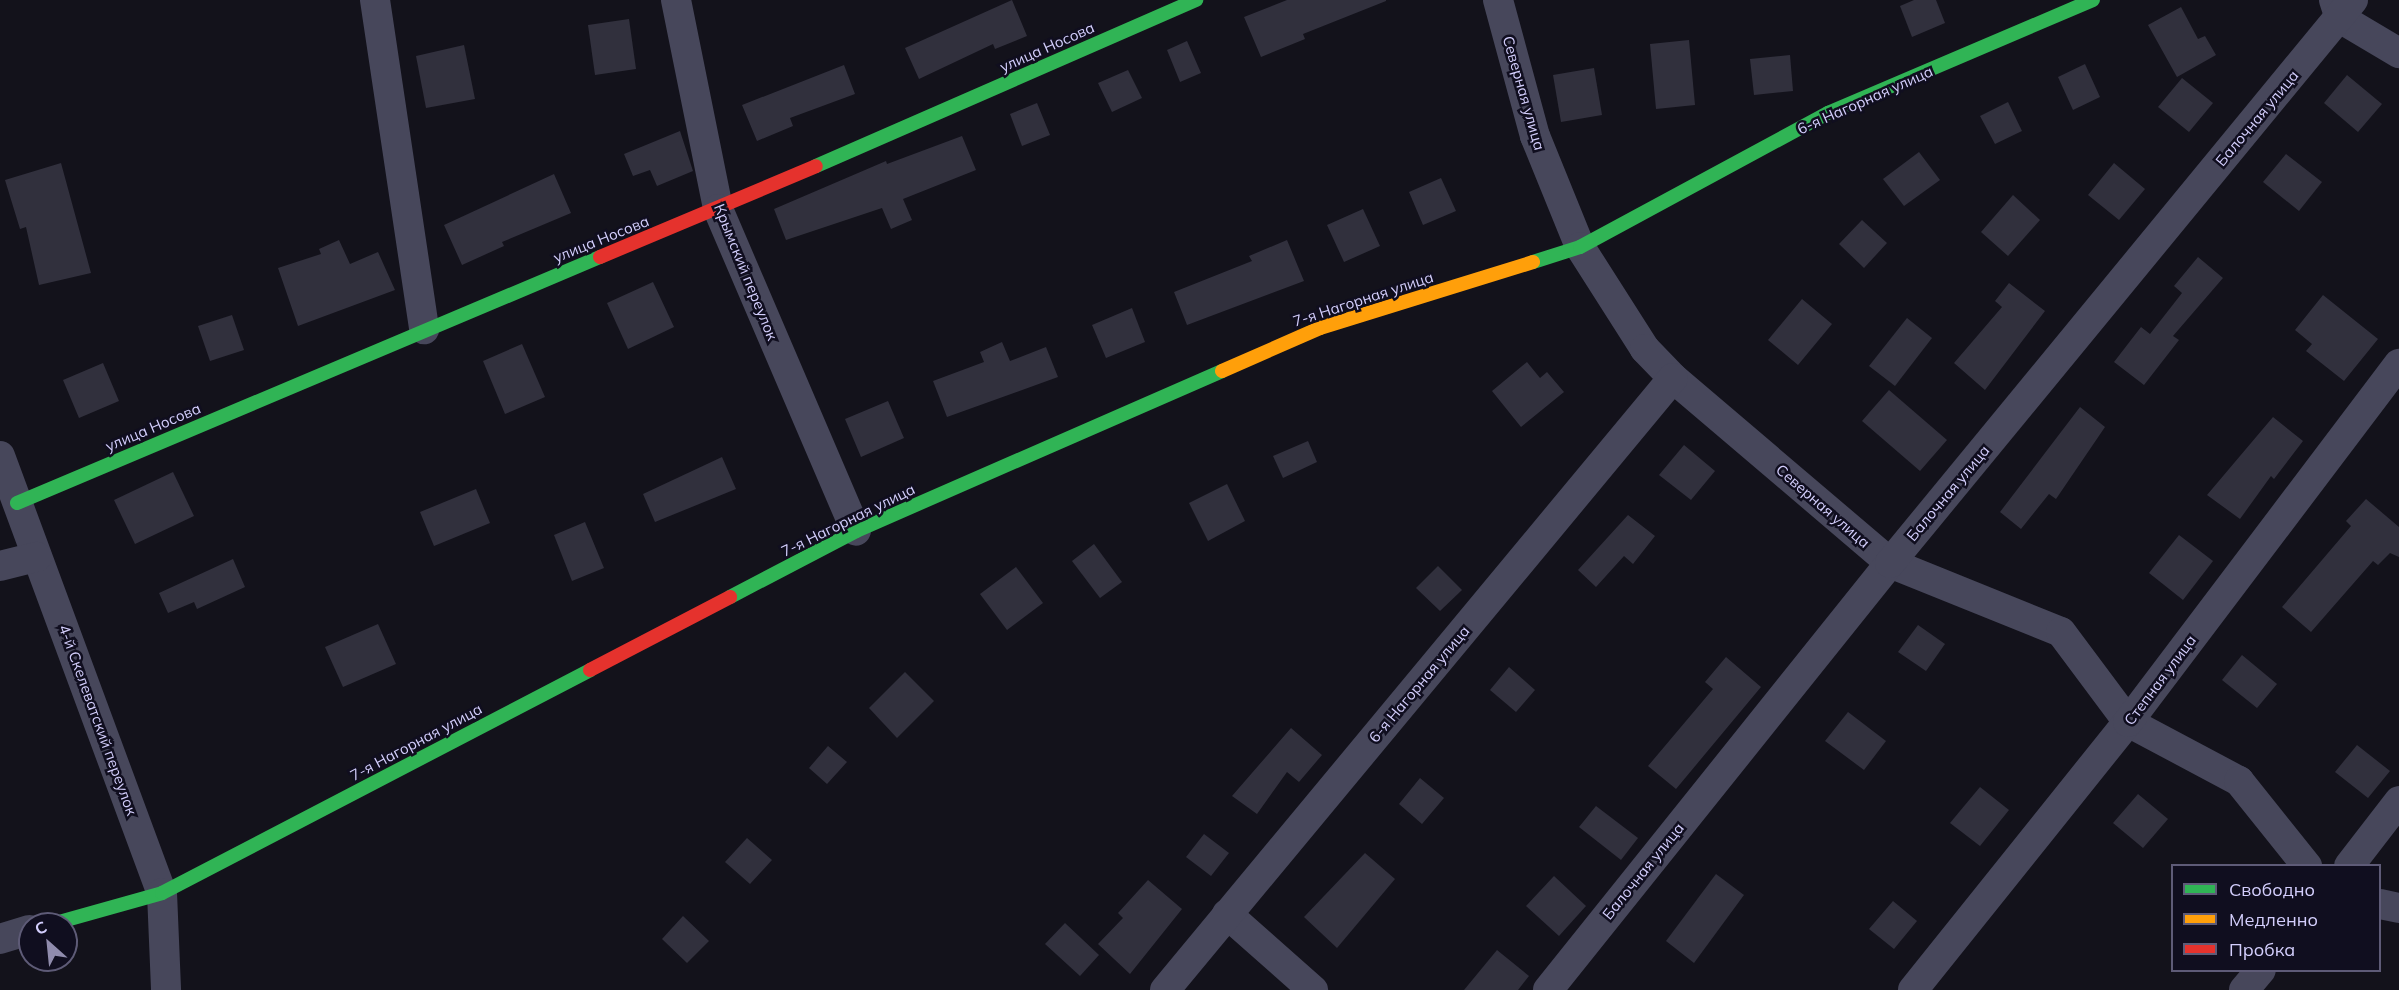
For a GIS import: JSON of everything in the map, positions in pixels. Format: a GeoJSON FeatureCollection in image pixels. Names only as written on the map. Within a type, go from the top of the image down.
{"type":"FeatureCollection","features":[{"type":"Feature","properties":{"kind":"street"},"geometry":{"type":"LineString","coordinates":[[375,0],[424,328]]}},
{"type":"Feature","properties":{"kind":"street","name":"Крымский переулок"},"geometry":{"type":"LineString","coordinates":[[676,0],[718,209],[856,531]]}},
{"type":"Feature","properties":{"kind":"street","name":"улица Носова"},"geometry":{"type":"LineString","coordinates":[[17,503],[424,328],[718,209],[1196,0]]}},
{"type":"Feature","properties":{"kind":"street","name":"Северная улица"},"geometry":{"type":"LineString","coordinates":[[1498,0],[1534,136],[1580,247],[1646,349],[1673,378],[1890,563],[2061,632],[2128,722],[2239,781],[2305,864]]}},
{"type":"Feature","properties":{"kind":"street","name":"6-я Нагорная улица"},"geometry":{"type":"LineString","coordinates":[[1580,247],[1828,113],[2093,0]]}},
{"type":"Feature","properties":{"kind":"street"},"geometry":{"type":"LineString","coordinates":[[2342,6],[2399,53]]}},
{"type":"Feature","properties":{"kind":"street","name":"Балочная улица"},"geometry":{"type":"LineString","coordinates":[[1548,990],[1890,563],[2342,6]]}},
{"type":"Feature","properties":{"kind":"street","name":"7-я Нагорная улица"},"geometry":{"type":"LineString","coordinates":[[78,917],[162,893],[856,531],[1320,328],[1580,247]]}},
{"type":"Feature","properties":{"kind":"street","name":"Степная улица"},"geometry":{"type":"LineString","coordinates":[[1913,990],[2128,722],[2399,364]]}},
{"type":"Feature","properties":{"kind":"street","name":"6-я Нагорная улица"},"geometry":{"type":"LineString","coordinates":[[1165,990],[1673,378]]}},
{"type":"Feature","properties":{"kind":"street","name":"4-й Скелеватский переулок"},"geometry":{"type":"LineString","coordinates":[[0,456],[162,893],[166,990]]}},
{"type":"Feature","properties":{"kind":"street"},"geometry":{"type":"LineString","coordinates":[[0,566],[37,557]]}},
{"type":"Feature","properties":{"kind":"street"},"geometry":{"type":"LineString","coordinates":[[2351,864],[2399,801]]}},
{"type":"Feature","properties":{"kind":"street"},"geometry":{"type":"LineString","coordinates":[[2381,904],[2399,908]]}},
{"type":"Feature","properties":{"kind":"street"},"geometry":{"type":"LineString","coordinates":[[1227,914],[1313,990]]}},
{"type":"Feature","properties":{"kind":"street"},"geometry":{"type":"LineString","coordinates":[[0,939],[18,934]]}},
{"type":"Feature","properties":{"kind":"street"},"geometry":{"type":"LineString","coordinates":[[2244,990],[2259,972]]}},
{"type":"Feature","properties":{"kind":"building"},"geometry":{"type":"Polygon","coordinates":[[[1012,0],[1027,36],[995,49],[993,44],[919,79],[905,48],[1012,0]]]}},
{"type":"Feature","properties":{"kind":"building"},"geometry":{"type":"Polygon","coordinates":[[[1287,0],[1386,1],[1303,34],[1305,39],[1261,57],[1244,17],[1287,0]]]}},
{"type":"Feature","properties":{"kind":"building"},"geometry":{"type":"Polygon","coordinates":[[[1914,0],[1936,0],[1945,23],[1912,37],[1900,6],[1914,0]]]}},
{"type":"Feature","properties":{"kind":"building"},"geometry":{"type":"Polygon","coordinates":[[[2181,7],[2198,39],[2205,36],[2216,55],[2177,77],[2148,25],[2181,7]]]}},
{"type":"Feature","properties":{"kind":"building"},"geometry":{"type":"Polygon","coordinates":[[[629,19],[636,69],[595,75],[588,25],[629,19]]]}},
{"type":"Feature","properties":{"kind":"building"},"geometry":{"type":"Polygon","coordinates":[[[1689,40],[1695,105],[1656,109],[1650,44],[1689,40]]]}},
{"type":"Feature","properties":{"kind":"building"},"geometry":{"type":"Polygon","coordinates":[[[1187,41],[1201,73],[1180,82],[1167,50],[1187,41]]]}},
{"type":"Feature","properties":{"kind":"building"},"geometry":{"type":"Polygon","coordinates":[[[464,45],[475,99],[426,108],[416,56],[464,45]]]}},
{"type":"Feature","properties":{"kind":"building"},"geometry":{"type":"Polygon","coordinates":[[[1790,55],[1793,91],[1754,95],[1750,59],[1790,55]]]}},
{"type":"Feature","properties":{"kind":"building"},"geometry":{"type":"Polygon","coordinates":[[[2085,64],[2100,97],[2073,110],[2058,77],[2085,64]]]}},
{"type":"Feature","properties":{"kind":"building"},"geometry":{"type":"Polygon","coordinates":[[[844,65],[855,94],[790,118],[793,126],[757,141],[742,105],[844,65]]]}},
{"type":"Feature","properties":{"kind":"building"},"geometry":{"type":"Polygon","coordinates":[[[1594,68],[1602,115],[1561,122],[1553,75],[1594,68]]]}},
{"type":"Feature","properties":{"kind":"building"},"geometry":{"type":"Polygon","coordinates":[[[1128,70],[1142,98],[1112,112],[1098,83],[1128,70]]]}},
{"type":"Feature","properties":{"kind":"building"},"geometry":{"type":"Polygon","coordinates":[[[2347,75],[2382,104],[2358,132],[2324,103],[2347,75]]]}},
{"type":"Feature","properties":{"kind":"building"},"geometry":{"type":"Polygon","coordinates":[[[2182,78],[2213,103],[2189,132],[2158,107],[2182,78]]]}},
{"type":"Feature","properties":{"kind":"building"},"geometry":{"type":"Polygon","coordinates":[[[2008,102],[2022,131],[1995,144],[1980,116],[2008,102]]]}},
{"type":"Feature","properties":{"kind":"building"},"geometry":{"type":"Polygon","coordinates":[[[1037,103],[1050,135],[1022,146],[1010,114],[1037,103]]]}},
{"type":"Feature","properties":{"kind":"building"},"geometry":{"type":"Polygon","coordinates":[[[680,131],[693,171],[657,186],[650,170],[633,176],[624,154],[680,131]]]}},
{"type":"Feature","properties":{"kind":"building"},"geometry":{"type":"Polygon","coordinates":[[[962,136],[976,170],[903,199],[912,220],[891,229],[882,208],[786,240],[774,209],[886,161],[887,164],[962,136]]]}},
{"type":"Feature","properties":{"kind":"building"},"geometry":{"type":"Polygon","coordinates":[[[1919,152],[1940,180],[1904,206],[1883,179],[1919,152]]]}},
{"type":"Feature","properties":{"kind":"building"},"geometry":{"type":"Polygon","coordinates":[[[2286,154],[2322,182],[2299,211],[2263,182],[2286,154]]]}},
{"type":"Feature","properties":{"kind":"building"},"geometry":{"type":"Polygon","coordinates":[[[61,163],[91,273],[39,285],[26,227],[20,229],[5,180],[61,163]]]}},
{"type":"Feature","properties":{"kind":"building"},"geometry":{"type":"Polygon","coordinates":[[[2114,163],[2145,189],[2119,220],[2088,195],[2114,163]]]}},
{"type":"Feature","properties":{"kind":"building"},"geometry":{"type":"Polygon","coordinates":[[[554,174],[571,213],[502,242],[504,246],[462,265],[444,225],[554,174]]]}},
{"type":"Feature","properties":{"kind":"building"},"geometry":{"type":"Polygon","coordinates":[[[1441,178],[1456,211],[1423,225],[1409,192],[1441,178]]]}},
{"type":"Feature","properties":{"kind":"building"},"geometry":{"type":"Polygon","coordinates":[[[2013,195],[2040,220],[2008,256],[1981,232],[2013,195]]]}},
{"type":"Feature","properties":{"kind":"building"},"geometry":{"type":"Polygon","coordinates":[[[1363,209],[1380,246],[1344,262],[1327,225],[1363,209]]]}},
{"type":"Feature","properties":{"kind":"building"},"geometry":{"type":"Polygon","coordinates":[[[1862,220],[1887,243],[1864,268],[1839,244],[1862,220]]]}},
{"type":"Feature","properties":{"kind":"building"},"geometry":{"type":"Polygon","coordinates":[[[339,240],[350,264],[378,252],[395,290],[298,326],[278,268],[321,254],[319,249],[339,240]]]}},
{"type":"Feature","properties":{"kind":"building"},"geometry":{"type":"Polygon","coordinates":[[[1287,240],[1304,281],[1187,325],[1174,292],[1252,261],[1249,256],[1287,240]]]}},
{"type":"Feature","properties":{"kind":"building"},"geometry":{"type":"Polygon","coordinates":[[[2198,257],[2223,278],[2173,336],[2179,340],[2144,385],[2114,362],[2141,327],[2150,334],[2182,293],[2174,286],[2198,257]]]}},
{"type":"Feature","properties":{"kind":"building"},"geometry":{"type":"Polygon","coordinates":[[[653,282],[674,327],[628,349],[607,303],[653,282]]]}},
{"type":"Feature","properties":{"kind":"building"},"geometry":{"type":"Polygon","coordinates":[[[2009,283],[2045,311],[1985,390],[1954,363],[2002,307],[1995,301],[2009,283]]]}},
{"type":"Feature","properties":{"kind":"building"},"geometry":{"type":"Polygon","coordinates":[[[2323,295],[2378,339],[2344,381],[2306,351],[2312,344],[2295,330],[2323,295]]]}},
{"type":"Feature","properties":{"kind":"building"},"geometry":{"type":"Polygon","coordinates":[[[1802,299],[1832,324],[1798,365],[1768,340],[1802,299]]]}},
{"type":"Feature","properties":{"kind":"building"},"geometry":{"type":"Polygon","coordinates":[[[1132,308],[1145,342],[1106,358],[1092,325],[1132,308]]]}},
{"type":"Feature","properties":{"kind":"building"},"geometry":{"type":"Polygon","coordinates":[[[232,315],[244,350],[210,361],[198,326],[232,315]]]}},
{"type":"Feature","properties":{"kind":"building"},"geometry":{"type":"Polygon","coordinates":[[[1907,318],[1932,338],[1895,386],[1869,366],[1907,318]]]}},
{"type":"Feature","properties":{"kind":"building"},"geometry":{"type":"Polygon","coordinates":[[[1002,342],[1010,361],[1046,347],[1058,377],[947,417],[933,381],[984,362],[980,352],[1002,342]]]}},
{"type":"Feature","properties":{"kind":"building"},"geometry":{"type":"Polygon","coordinates":[[[522,344],[545,397],[505,414],[483,361],[522,344]]]}},
{"type":"Feature","properties":{"kind":"building"},"geometry":{"type":"Polygon","coordinates":[[[1527,362],[1540,378],[1547,372],[1564,392],[1521,427],[1492,391],[1527,362]]]}},
{"type":"Feature","properties":{"kind":"building"},"geometry":{"type":"Polygon","coordinates":[[[103,363],[119,401],[79,418],[63,380],[103,363]]]}},
{"type":"Feature","properties":{"kind":"building"},"geometry":{"type":"Polygon","coordinates":[[[1889,390],[1947,440],[1920,471],[1862,421],[1889,390]]]}},
{"type":"Feature","properties":{"kind":"building"},"geometry":{"type":"Polygon","coordinates":[[[888,401],[904,438],[861,457],[845,419],[888,401]]]}},
{"type":"Feature","properties":{"kind":"building"},"geometry":{"type":"Polygon","coordinates":[[[2080,407],[2105,427],[2056,499],[2049,494],[2021,529],[2000,512],[2080,407]]]}},
{"type":"Feature","properties":{"kind":"building"},"geometry":{"type":"Polygon","coordinates":[[[2273,417],[2303,441],[2274,479],[2271,476],[2240,519],[2207,495],[2273,417]]]}},
{"type":"Feature","properties":{"kind":"building"},"geometry":{"type":"Polygon","coordinates":[[[1308,441],[1317,462],[1283,478],[1273,456],[1308,441]]]}},
{"type":"Feature","properties":{"kind":"building"},"geometry":{"type":"Polygon","coordinates":[[[1684,445],[1715,471],[1691,500],[1659,475],[1684,445]]]}},
{"type":"Feature","properties":{"kind":"building"},"geometry":{"type":"Polygon","coordinates":[[[722,457],[736,489],[655,522],[643,494],[722,457]]]}},
{"type":"Feature","properties":{"kind":"building"},"geometry":{"type":"Polygon","coordinates":[[[173,472],[194,516],[135,544],[114,500],[173,472]]]}},
{"type":"Feature","properties":{"kind":"building"},"geometry":{"type":"Polygon","coordinates":[[[1227,484],[1245,521],[1208,541],[1189,503],[1227,484]]]}},
{"type":"Feature","properties":{"kind":"building"},"geometry":{"type":"Polygon","coordinates":[[[476,489],[490,523],[434,546],[420,512],[476,489]]]}},
{"type":"Feature","properties":{"kind":"building"},"geometry":{"type":"Polygon","coordinates":[[[2366,499],[2399,527],[2399,557],[2390,553],[2378,565],[2373,561],[2311,632],[2282,607],[2351,526],[2346,521],[2366,499]]]}},
{"type":"Feature","properties":{"kind":"building"},"geometry":{"type":"Polygon","coordinates":[[[1628,515],[1655,536],[1633,564],[1624,556],[1596,587],[1578,570],[1628,515]]]}},
{"type":"Feature","properties":{"kind":"building"},"geometry":{"type":"Polygon","coordinates":[[[585,522],[604,568],[572,581],[554,535],[585,522]]]}},
{"type":"Feature","properties":{"kind":"building"},"geometry":{"type":"Polygon","coordinates":[[[2179,535],[2213,561],[2183,600],[2149,573],[2179,535]]]}},
{"type":"Feature","properties":{"kind":"building"},"geometry":{"type":"Polygon","coordinates":[[[1094,544],[1122,582],[1100,598],[1072,561],[1094,544]]]}},
{"type":"Feature","properties":{"kind":"building"},"geometry":{"type":"Polygon","coordinates":[[[233,559],[245,587],[197,609],[194,602],[168,613],[159,593],[233,559]]]}},
{"type":"Feature","properties":{"kind":"building"},"geometry":{"type":"Polygon","coordinates":[[[1438,566],[1462,590],[1440,611],[1416,588],[1438,566]]]}},
{"type":"Feature","properties":{"kind":"building"},"geometry":{"type":"Polygon","coordinates":[[[1016,567],[1043,603],[1007,630],[980,594],[1016,567]]]}},
{"type":"Feature","properties":{"kind":"building"},"geometry":{"type":"Polygon","coordinates":[[[378,624],[396,664],[343,687],[325,647],[378,624]]]}},
{"type":"Feature","properties":{"kind":"building"},"geometry":{"type":"Polygon","coordinates":[[[1918,625],[1945,644],[1926,671],[1898,652],[1918,625]]]}},
{"type":"Feature","properties":{"kind":"building"},"geometry":{"type":"Polygon","coordinates":[[[2242,655],[2277,684],[2257,708],[2222,680],[2242,655]]]}},
{"type":"Feature","properties":{"kind":"building"},"geometry":{"type":"Polygon","coordinates":[[[1726,657],[1761,687],[1676,789],[1648,766],[1713,689],[1705,682],[1726,657]]]}},
{"type":"Feature","properties":{"kind":"building"},"geometry":{"type":"Polygon","coordinates":[[[1509,667],[1535,690],[1516,712],[1490,690],[1509,667]]]}},
{"type":"Feature","properties":{"kind":"building"},"geometry":{"type":"Polygon","coordinates":[[[905,672],[934,701],[897,738],[869,708],[905,672]]]}},
{"type":"Feature","properties":{"kind":"building"},"geometry":{"type":"Polygon","coordinates":[[[1848,712],[1886,741],[1864,770],[1825,741],[1848,712]]]}},
{"type":"Feature","properties":{"kind":"building"},"geometry":{"type":"Polygon","coordinates":[[[1291,728],[1322,755],[1299,782],[1287,772],[1257,814],[1232,796],[1291,728]]]}},
{"type":"Feature","properties":{"kind":"building"},"geometry":{"type":"Polygon","coordinates":[[[2357,745],[2390,771],[2368,798],[2335,772],[2357,745]]]}},
{"type":"Feature","properties":{"kind":"building"},"geometry":{"type":"Polygon","coordinates":[[[828,746],[847,762],[827,784],[809,768],[828,746]]]}},
{"type":"Feature","properties":{"kind":"building"},"geometry":{"type":"Polygon","coordinates":[[[1420,778],[1444,798],[1422,824],[1399,804],[1420,778]]]}},
{"type":"Feature","properties":{"kind":"building"},"geometry":{"type":"Polygon","coordinates":[[[1980,787],[2009,810],[1980,846],[1950,823],[1980,787]]]}},
{"type":"Feature","properties":{"kind":"building"},"geometry":{"type":"Polygon","coordinates":[[[2138,794],[2168,819],[2143,848],[2113,823],[2138,794]]]}},
{"type":"Feature","properties":{"kind":"building"},"geometry":{"type":"Polygon","coordinates":[[[1596,806],[1638,838],[1621,860],[1579,827],[1596,806]]]}},
{"type":"Feature","properties":{"kind":"building"},"geometry":{"type":"Polygon","coordinates":[[[1204,834],[1229,853],[1211,876],[1186,857],[1204,834]]]}},
{"type":"Feature","properties":{"kind":"building"},"geometry":{"type":"Polygon","coordinates":[[[747,838],[772,860],[750,884],[725,862],[747,838]]]}},
{"type":"Feature","properties":{"kind":"building"},"geometry":{"type":"Polygon","coordinates":[[[1365,853],[1395,879],[1337,948],[1304,917],[1365,853]]]}},
{"type":"Feature","properties":{"kind":"building"},"geometry":{"type":"Polygon","coordinates":[[[1716,874],[1744,895],[1694,963],[1666,941],[1716,874]]]}},
{"type":"Feature","properties":{"kind":"building"},"geometry":{"type":"Polygon","coordinates":[[[1554,876],[1586,906],[1559,936],[1526,906],[1554,876]]]}},
{"type":"Feature","properties":{"kind":"building"},"geometry":{"type":"Polygon","coordinates":[[[1148,880],[1182,909],[1130,974],[1098,944],[1123,918],[1118,913],[1148,880]]]}},
{"type":"Feature","properties":{"kind":"building"},"geometry":{"type":"Polygon","coordinates":[[[1893,901],[1917,921],[1894,949],[1869,929],[1893,901]]]}},
{"type":"Feature","properties":{"kind":"building"},"geometry":{"type":"Polygon","coordinates":[[[683,916],[709,941],[687,963],[662,939],[683,916]]]}},
{"type":"Feature","properties":{"kind":"building"},"geometry":{"type":"Polygon","coordinates":[[[1065,923],[1099,955],[1080,976],[1045,944],[1065,923]]]}},
{"type":"Feature","properties":{"kind":"building"},"geometry":{"type":"Polygon","coordinates":[[[1497,950],[1529,976],[1518,990],[1464,990],[1497,950]]]}},
{"type":"Feature","properties":{"kind":"traffic: fast"},"geometry":{"type":"LineString","coordinates":[[816,166],[1196,0]]}},
{"type":"Feature","properties":{"kind":"traffic: fast"},"geometry":{"type":"LineString","coordinates":[[1533,262],[1580,247],[1828,113],[2093,0]]}},
{"type":"Feature","properties":{"kind":"traffic: fast"},"geometry":{"type":"LineString","coordinates":[[17,503],[600,257]]}},
{"type":"Feature","properties":{"kind":"traffic: fast"},"geometry":{"type":"LineString","coordinates":[[730,597],[856,531],[1222,371]]}},
{"type":"Feature","properties":{"kind":"traffic: fast"},"geometry":{"type":"LineString","coordinates":[[78,917],[162,893],[590,670]]}},
{"type":"Feature","properties":{"kind":"traffic: slow"},"geometry":{"type":"LineString","coordinates":[[1222,371],[1320,328],[1533,262]]}},
{"type":"Feature","properties":{"kind":"traffic: jam"},"geometry":{"type":"LineString","coordinates":[[600,257],[816,166]]}},
{"type":"Feature","properties":{"kind":"traffic: jam"},"geometry":{"type":"LineString","coordinates":[[590,670],[730,597]]}}]}
